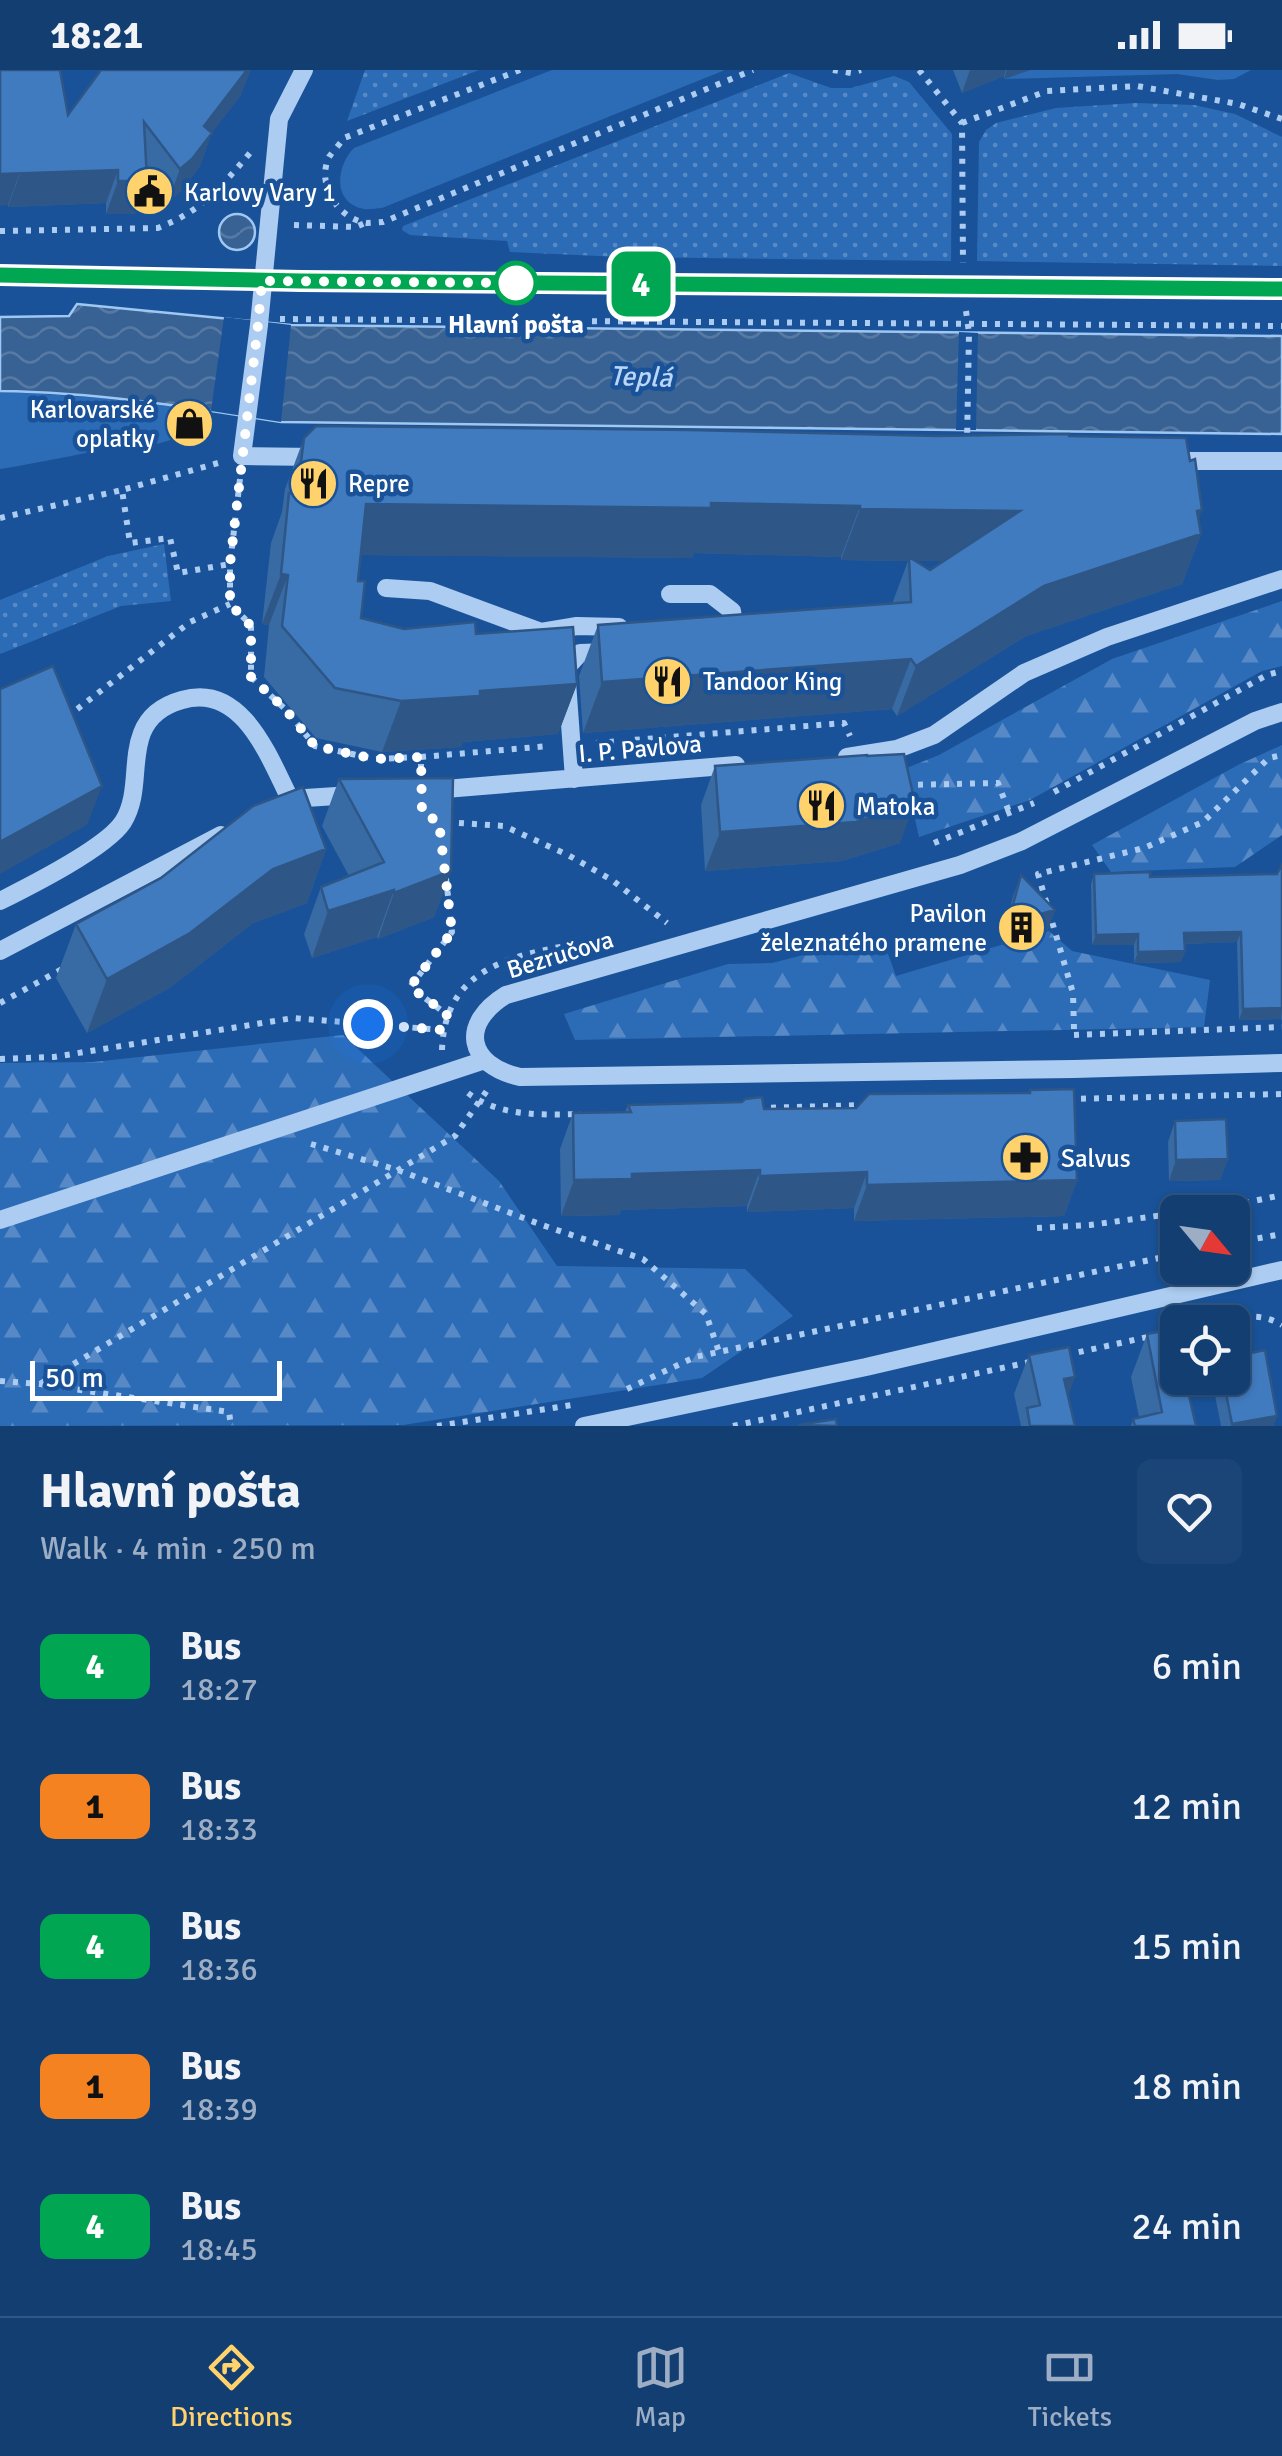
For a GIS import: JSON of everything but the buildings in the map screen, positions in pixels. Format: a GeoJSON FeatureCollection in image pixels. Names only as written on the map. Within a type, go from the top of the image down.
{"type":"FeatureCollection","features":[{"type":"Feature","properties":{"kind":"street"},"geometry":{"type":"LineString","coordinates":[[304,70],[278,119],[242,456],[340,457]]}},
{"type":"Feature","properties":{"kind":"street"},"geometry":{"type":"LineString","coordinates":[[0,275],[262,281],[1282,289]]}},
{"type":"Feature","properties":{"kind":"street"},"geometry":{"type":"LineString","coordinates":[[1164,460],[1282,461]]}},
{"type":"Feature","properties":{"kind":"street"},"geometry":{"type":"LineString","coordinates":[[822,759],[896,749],[934,735],[1024,673],[1107,637],[1282,579]]}},
{"type":"Feature","properties":{"kind":"street"},"geometry":{"type":"LineString","coordinates":[[386,588],[430,592],[542,632]]}},
{"type":"Feature","properties":{"kind":"street"},"geometry":{"type":"LineString","coordinates":[[670,594],[710,594],[743,625],[714,627]]}},
{"type":"Feature","properties":{"kind":"street"},"geometry":{"type":"LineString","coordinates":[[512,645],[542,632],[577,626],[636,627]]}},
{"type":"Feature","properties":{"kind":"street"},"geometry":{"type":"LineString","coordinates":[[574,778],[566,668],[580,653],[622,651]]}},
{"type":"Feature","properties":{"kind":"street"},"geometry":{"type":"LineString","coordinates":[[0,901],[110,838],[124,820],[132,799],[136,749],[144,728],[156,712],[192,696],[213,697],[242,716],[258,737],[282,804],[376,794]]}},
{"type":"Feature","properties":{"kind":"street","name":"Bezručova"},"geometry":{"type":"LineString","coordinates":[[484,1060],[476,1042],[479,1020],[506,996],[960,865],[1022,841],[1255,721],[1282,712]]}},
{"type":"Feature","properties":{"kind":"street","name":"I. P. Pavlova"},"geometry":{"type":"LineString","coordinates":[[422,790],[748,764]]}},
{"type":"Feature","properties":{"kind":"street"},"geometry":{"type":"LineString","coordinates":[[0,951],[239,826]]}},
{"type":"Feature","properties":{"kind":"street"},"geometry":{"type":"LineString","coordinates":[[0,1220],[484,1060],[502,1072],[520,1077],[1282,1063]]}},
{"type":"Feature","properties":{"kind":"street"},"geometry":{"type":"LineString","coordinates":[[584,1426],[1282,1270]]}},
{"type":"Feature","properties":{"kind":"path"},"geometry":{"type":"LineString","coordinates":[[364,223],[334,204],[328,190],[325,173],[330,157],[344,138],[520,70]]}},
{"type":"Feature","properties":{"kind":"path"},"geometry":{"type":"LineString","coordinates":[[267,224],[356,228],[364,223],[383,222],[754,70]]}},
{"type":"Feature","properties":{"kind":"path"},"geometry":{"type":"LineString","coordinates":[[832,70],[861,70]]}},
{"type":"Feature","properties":{"kind":"path"},"geometry":{"type":"LineString","coordinates":[[919,70],[962,123],[964,286]]}},
{"type":"Feature","properties":{"kind":"path"},"geometry":{"type":"LineString","coordinates":[[962,123],[1047,90],[1137,86],[1238,104],[1282,119]]}},
{"type":"Feature","properties":{"kind":"path"},"geometry":{"type":"LineString","coordinates":[[0,231],[158,228],[170,224],[210,199],[278,119]]}},
{"type":"Feature","properties":{"kind":"path"},"geometry":{"type":"LineString","coordinates":[[259,322],[968,329],[1282,326]]}},
{"type":"Feature","properties":{"kind":"path"},"geometry":{"type":"LineString","coordinates":[[966,460],[968,329]]}},
{"type":"Feature","properties":{"kind":"path"},"geometry":{"type":"LineString","coordinates":[[0,518],[122,490],[242,456],[230,564],[230,604],[251,626],[251,677],[286,710],[315,746],[375,759],[421,757],[422,813],[439,822],[504,826],[612,880],[667,923]]}},
{"type":"Feature","properties":{"kind":"path"},"geometry":{"type":"LineString","coordinates":[[122,490],[130,544],[170,538],[178,573],[230,564]]}},
{"type":"Feature","properties":{"kind":"path"},"geometry":{"type":"LineString","coordinates":[[56,723],[190,622],[230,604]]}},
{"type":"Feature","properties":{"kind":"path"},"geometry":{"type":"LineString","coordinates":[[1051,794],[1267,675],[1282,671]]}},
{"type":"Feature","properties":{"kind":"path"},"geometry":{"type":"LineString","coordinates":[[1282,755],[1268,758],[1203,822],[1144,848],[1038,874],[1074,992],[1074,1032],[1282,1027]]}},
{"type":"Feature","properties":{"kind":"path"},"geometry":{"type":"LineString","coordinates":[[0,1059],[54,1056],[293,1018],[442,1030],[447,1014],[410,987],[452,932],[446,877]]}},
{"type":"Feature","properties":{"kind":"path"},"geometry":{"type":"LineString","coordinates":[[0,1004],[68,965]]}},
{"type":"Feature","properties":{"kind":"path"},"geometry":{"type":"LineString","coordinates":[[448,1072],[479,1101],[518,1112],[599,1113]]}},
{"type":"Feature","properties":{"kind":"path"},"geometry":{"type":"LineString","coordinates":[[1054,1100],[1282,1094]]}},
{"type":"Feature","properties":{"kind":"path"},"geometry":{"type":"LineString","coordinates":[[40,1384],[456,1136],[479,1101]]}},
{"type":"Feature","properties":{"kind":"path"},"geometry":{"type":"LineString","coordinates":[[757,1108],[876,1105]]}},
{"type":"Feature","properties":{"kind":"path"},"geometry":{"type":"LineString","coordinates":[[266,1130],[398,1170],[643,1259],[706,1314],[718,1352]]}},
{"type":"Feature","properties":{"kind":"path"},"geometry":{"type":"LineString","coordinates":[[1250,1202],[1282,1195]]}},
{"type":"Feature","properties":{"kind":"path"},"geometry":{"type":"LineString","coordinates":[[1037,1228],[1160,1215]]}},
{"type":"Feature","properties":{"kind":"path"},"geometry":{"type":"LineString","coordinates":[[1250,1240],[1282,1234]]}},
{"type":"Feature","properties":{"kind":"path"},"geometry":{"type":"LineString","coordinates":[[623,1391],[695,1357],[1160,1258]]}},
{"type":"Feature","properties":{"kind":"path"},"geometry":{"type":"LineString","coordinates":[[1062,1356],[1158,1335]]}},
{"type":"Feature","properties":{"kind":"path"},"geometry":{"type":"LineString","coordinates":[[732,1426],[1042,1360]]}},
{"type":"Feature","properties":{"kind":"path"},"geometry":{"type":"LineString","coordinates":[[0,1381],[229,1412],[231,1426]]}},
{"type":"Feature","properties":{"kind":"path"},"geometry":{"type":"LineString","coordinates":[[438,1426],[586,1402]]}},
{"type":"Feature","properties":{"kind":"green space"},"geometry":{"type":"Polygon","coordinates":[[[365,70],[479,70],[347,121],[365,70]]]}},
{"type":"Feature","properties":{"kind":"green space"},"geometry":{"type":"Polygon","coordinates":[[[552,70],[725,70],[382,208],[364,209],[346,199],[341,174],[354,148],[552,70]]]}},
{"type":"Feature","properties":{"kind":"green space"},"geometry":{"type":"Polygon","coordinates":[[[1030,70],[1251,70],[1234,79],[1218,80],[1177,74],[1004,79],[1030,70]]]}},
{"type":"Feature","properties":{"kind":"green space"},"geometry":{"type":"Polygon","coordinates":[[[789,73],[831,88],[851,88],[894,76],[909,82],[952,134],[951,261],[510,252],[507,241],[410,235],[402,230],[403,226],[789,73]]]}},
{"type":"Feature","properties":{"kind":"green space"},"geometry":{"type":"Polygon","coordinates":[[[1135,103],[1194,105],[1235,114],[1282,137],[1282,266],[977,261],[979,142],[986,130],[996,123],[1056,108],[1135,103]]]}},
{"type":"Feature","properties":{"kind":"green space"},"geometry":{"type":"Polygon","coordinates":[[[0,391],[211,411],[186,413],[184,436],[140,449],[138,443],[0,469],[0,391]]]}},
{"type":"Feature","properties":{"kind":"green space"},"geometry":{"type":"Polygon","coordinates":[[[164,544],[171,601],[121,606],[0,654],[0,600],[108,556],[164,544]]]}},
{"type":"Feature","properties":{"kind":"green space"},"geometry":{"type":"Polygon","coordinates":[[[1282,601],[1282,666],[1262,671],[1030,800],[919,837],[904,769],[939,755],[1112,659],[1282,601]]]}},
{"type":"Feature","properties":{"kind":"green space"},"geometry":{"type":"Polygon","coordinates":[[[1282,745],[1282,835],[1235,867],[1111,872],[1092,845],[1238,765],[1282,745]]]}},
{"type":"Feature","properties":{"kind":"green space"},"geometry":{"type":"Polygon","coordinates":[[[1049,931],[1072,951],[1210,980],[1204,1027],[575,1040],[564,1014],[728,964],[772,963],[881,935],[896,976],[1049,931]]]}},
{"type":"Feature","properties":{"kind":"green space"},"geometry":{"type":"Polygon","coordinates":[[[343,1035],[499,1181],[557,1266],[745,1269],[793,1316],[702,1378],[403,1425],[0,1426],[0,1063],[93,1062],[343,1035]]]}},
{"type":"Feature","properties":{"kind":"water"},"geometry":{"type":"Polygon","coordinates":[[[237,214],[250,219],[255,232],[250,245],[237,250],[224,245],[219,232],[224,219],[237,214]]]}},
{"type":"Feature","properties":{"kind":"water","name":"Teplá"},"geometry":{"type":"Polygon","coordinates":[[[77,304],[291,325],[1282,336],[1282,434],[281,422],[106,397],[0,391],[0,317],[69,316],[77,304]]]}},
{"type":"Feature","properties":{"kind":"pier"},"geometry":{"type":"Polygon","coordinates":[[[224,317],[291,325],[281,422],[211,411],[224,317]]]}},
{"type":"Feature","properties":{"kind":"pier"},"geometry":{"type":"Polygon","coordinates":[[[959,332],[978,333],[976,430],[956,430],[959,332]]]}},
{"type":"Feature","properties":{"kind":"bus line","name":"4"},"geometry":{"type":"LineString","coordinates":[[0,275],[1282,289]]}},
{"type":"Feature","properties":{"kind":"place","name":"Karlovy Vary 1"},"geometry":{"type":"Point","coordinates":[149,192]}},
{"type":"Feature","properties":{"kind":"place","name":"Hlavní pošta"},"geometry":{"type":"Point","coordinates":[516,283]}},
{"type":"Feature","properties":{"kind":"place","name":"Karlovarské oplatky"},"geometry":{"type":"Point","coordinates":[190,423]}},
{"type":"Feature","properties":{"kind":"place","name":"Repre"},"geometry":{"type":"Point","coordinates":[313,483]}},
{"type":"Feature","properties":{"kind":"place","name":"Tandoor King"},"geometry":{"type":"Point","coordinates":[668,681]}},
{"type":"Feature","properties":{"kind":"place","name":"Matoka"},"geometry":{"type":"Point","coordinates":[821,806]}},
{"type":"Feature","properties":{"kind":"place","name":"Pavilon železnatého pramene"},"geometry":{"type":"Point","coordinates":[1022,927]}},
{"type":"Feature","properties":{"kind":"place","name":"Salvus"},"geometry":{"type":"Point","coordinates":[1026,1158]}},
{"type":"Feature","properties":{"kind":"route"},"geometry":{"type":"LineString","coordinates":[[368,1024],[442,1030],[447,1014],[410,987],[452,932],[439,822],[422,813],[421,757],[375,759],[315,746],[286,710],[251,677],[251,626],[230,604],[230,564],[262,281],[516,283]]}}]}
